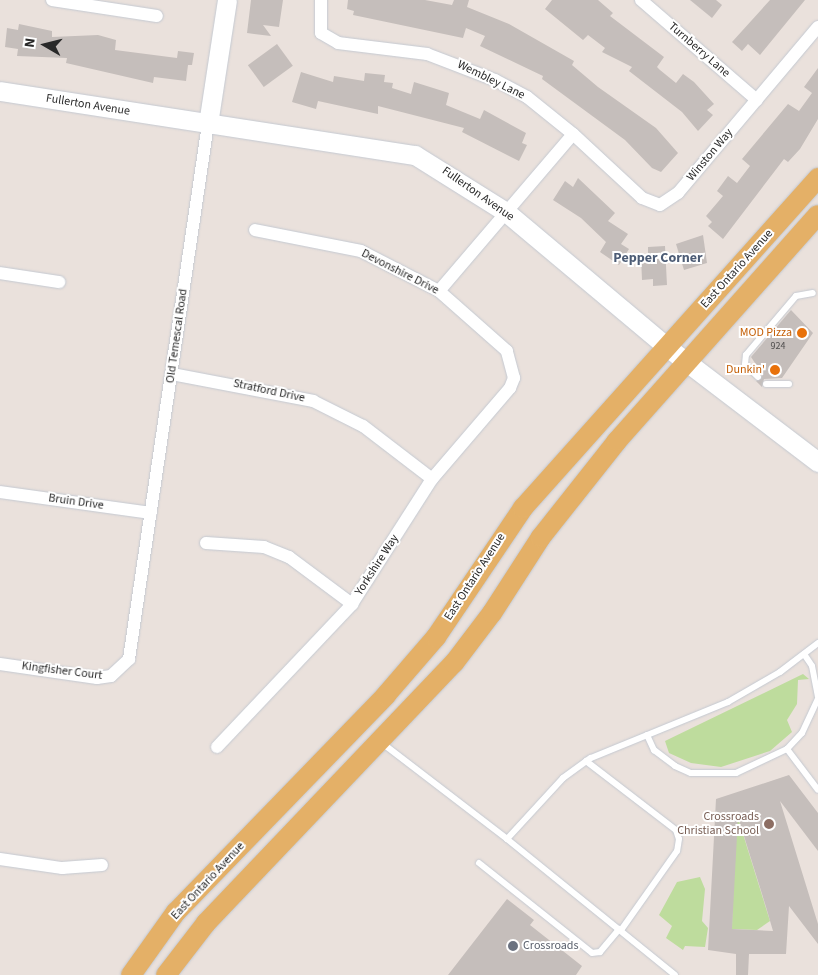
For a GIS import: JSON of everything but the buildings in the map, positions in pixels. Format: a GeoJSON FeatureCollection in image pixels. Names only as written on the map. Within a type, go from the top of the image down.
{"type":"FeatureCollection","features":[{"type":"Feature","properties":{"kind":"main road","name":"Old Temescal Road"},"geometry":{"type":"LineString","coordinates":[[208,124],[228,0]]}},
{"type":"Feature","properties":{"kind":"main road","name":"Fullerton Avenue"},"geometry":{"type":"LineString","coordinates":[[0,91],[416,155],[442,168],[506,212],[667,347],[818,462]]}},
{"type":"Feature","properties":{"kind":"main road","name":"East Ontario Avenue"},"geometry":{"type":"LineString","coordinates":[[131,975],[176,912],[393,688],[436,637],[523,508],[818,178]]}},
{"type":"Feature","properties":{"kind":"main road","name":"East Ontario Avenue"},"geometry":{"type":"LineString","coordinates":[[166,975],[206,923],[387,747],[454,663],[546,530],[687,362],[818,215]]}},
{"type":"Feature","properties":{"kind":"street"},"geometry":{"type":"LineString","coordinates":[[52,0],[157,16]]}},
{"type":"Feature","properties":{"kind":"street","name":"Wembley Lane"},"geometry":{"type":"LineString","coordinates":[[321,0],[321,33],[338,43],[427,54],[461,64],[527,97],[573,134],[642,198],[660,205]]}},
{"type":"Feature","properties":{"kind":"street","name":"Turnberry Lane"},"geometry":{"type":"LineString","coordinates":[[643,1],[757,100]]}},
{"type":"Feature","properties":{"kind":"street","name":"Winston Way"},"geometry":{"type":"LineString","coordinates":[[660,205],[678,193],[818,28]]}},
{"type":"Feature","properties":{"kind":"street","name":"Old Temescal Road"},"geometry":{"type":"LineString","coordinates":[[122,669],[131,646],[208,124]]}},
{"type":"Feature","properties":{"kind":"street"},"geometry":{"type":"LineString","coordinates":[[439,291],[573,134]]}},
{"type":"Feature","properties":{"kind":"street","name":"Devonshire Drive"},"geometry":{"type":"LineString","coordinates":[[255,230],[360,251],[439,291],[507,351],[514,368]]}},
{"type":"Feature","properties":{"kind":"street"},"geometry":{"type":"LineString","coordinates":[[0,274],[59,282]]}},
{"type":"Feature","properties":{"kind":"street","name":"Yorkshire Way"},"geometry":{"type":"LineString","coordinates":[[217,747],[352,604],[432,479],[510,388],[514,368]]}},
{"type":"Feature","properties":{"kind":"street","name":"Stratford Drive"},"geometry":{"type":"LineString","coordinates":[[172,374],[313,400],[363,426],[432,479]]}},
{"type":"Feature","properties":{"kind":"street","name":"Bruin Drive"},"geometry":{"type":"LineString","coordinates":[[0,492],[151,513]]}},
{"type":"Feature","properties":{"kind":"street"},"geometry":{"type":"LineString","coordinates":[[206,543],[264,547],[289,556],[352,604]]}},
{"type":"Feature","properties":{"kind":"street","name":"Kingfisher Court"},"geometry":{"type":"LineString","coordinates":[[0,664],[97,678],[122,669]]}},
{"type":"Feature","properties":{"kind":"street"},"geometry":{"type":"LineString","coordinates":[[0,859],[62,868],[102,865]]}},
{"type":"Feature","properties":{"kind":"lane"},"geometry":{"type":"LineString","coordinates":[[758,376],[746,364],[746,355],[796,296],[813,293]]}},
{"type":"Feature","properties":{"kind":"lane"},"geometry":{"type":"LineString","coordinates":[[766,384],[789,384]]}},
{"type":"Feature","properties":{"kind":"lane"},"geometry":{"type":"LineString","coordinates":[[507,839],[563,778],[586,761],[728,702],[804,654],[818,643]]}},
{"type":"Feature","properties":{"kind":"lane"},"geometry":{"type":"LineString","coordinates":[[647,735],[664,760],[691,773],[736,773],[787,749],[802,733],[818,697],[812,666],[804,654]]}},
{"type":"Feature","properties":{"kind":"lane"},"geometry":{"type":"LineString","coordinates":[[387,747],[507,839],[676,975]]}},
{"type":"Feature","properties":{"kind":"lane"},"geometry":{"type":"LineString","coordinates":[[787,749],[818,790]]}},
{"type":"Feature","properties":{"kind":"lane"},"geometry":{"type":"LineString","coordinates":[[479,863],[592,952],[600,952],[620,930],[677,852],[679,839],[676,830],[586,761]]}},
{"type":"Feature","properties":{"kind":"green space"},"geometry":{"type":"Polygon","coordinates":[[[803,674],[809,679],[798,680],[797,704],[787,720],[792,732],[770,751],[721,767],[691,763],[669,753],[665,741],[803,674]]]}},
{"type":"Feature","properties":{"kind":"green space"},"geometry":{"type":"Polygon","coordinates":[[[734,805],[770,921],[757,930],[732,929],[734,805]]]}},
{"type":"Feature","properties":{"kind":"green space"},"geometry":{"type":"Polygon","coordinates":[[[700,877],[705,889],[702,921],[708,928],[705,947],[685,946],[683,950],[666,938],[672,926],[659,915],[677,882],[700,877]]]}},
{"type":"Feature","properties":{"kind":"place","name":"MOD Pizza"},"geometry":{"type":"Point","coordinates":[802,333]}},
{"type":"Feature","properties":{"kind":"place","name":"Dunkin'"},"geometry":{"type":"Point","coordinates":[775,370]}},
{"type":"Feature","properties":{"kind":"place","name":"Crossroads Christian School"},"geometry":{"type":"Point","coordinates":[769,824]}},
{"type":"Feature","properties":{"kind":"place","name":"Crossroads"},"geometry":{"type":"Point","coordinates":[513,946]}},
{"type":"Feature","properties":{"kind":"district","name":"Pepper Corner"},"geometry":{"type":"Point","coordinates":[658,258]}}]}
